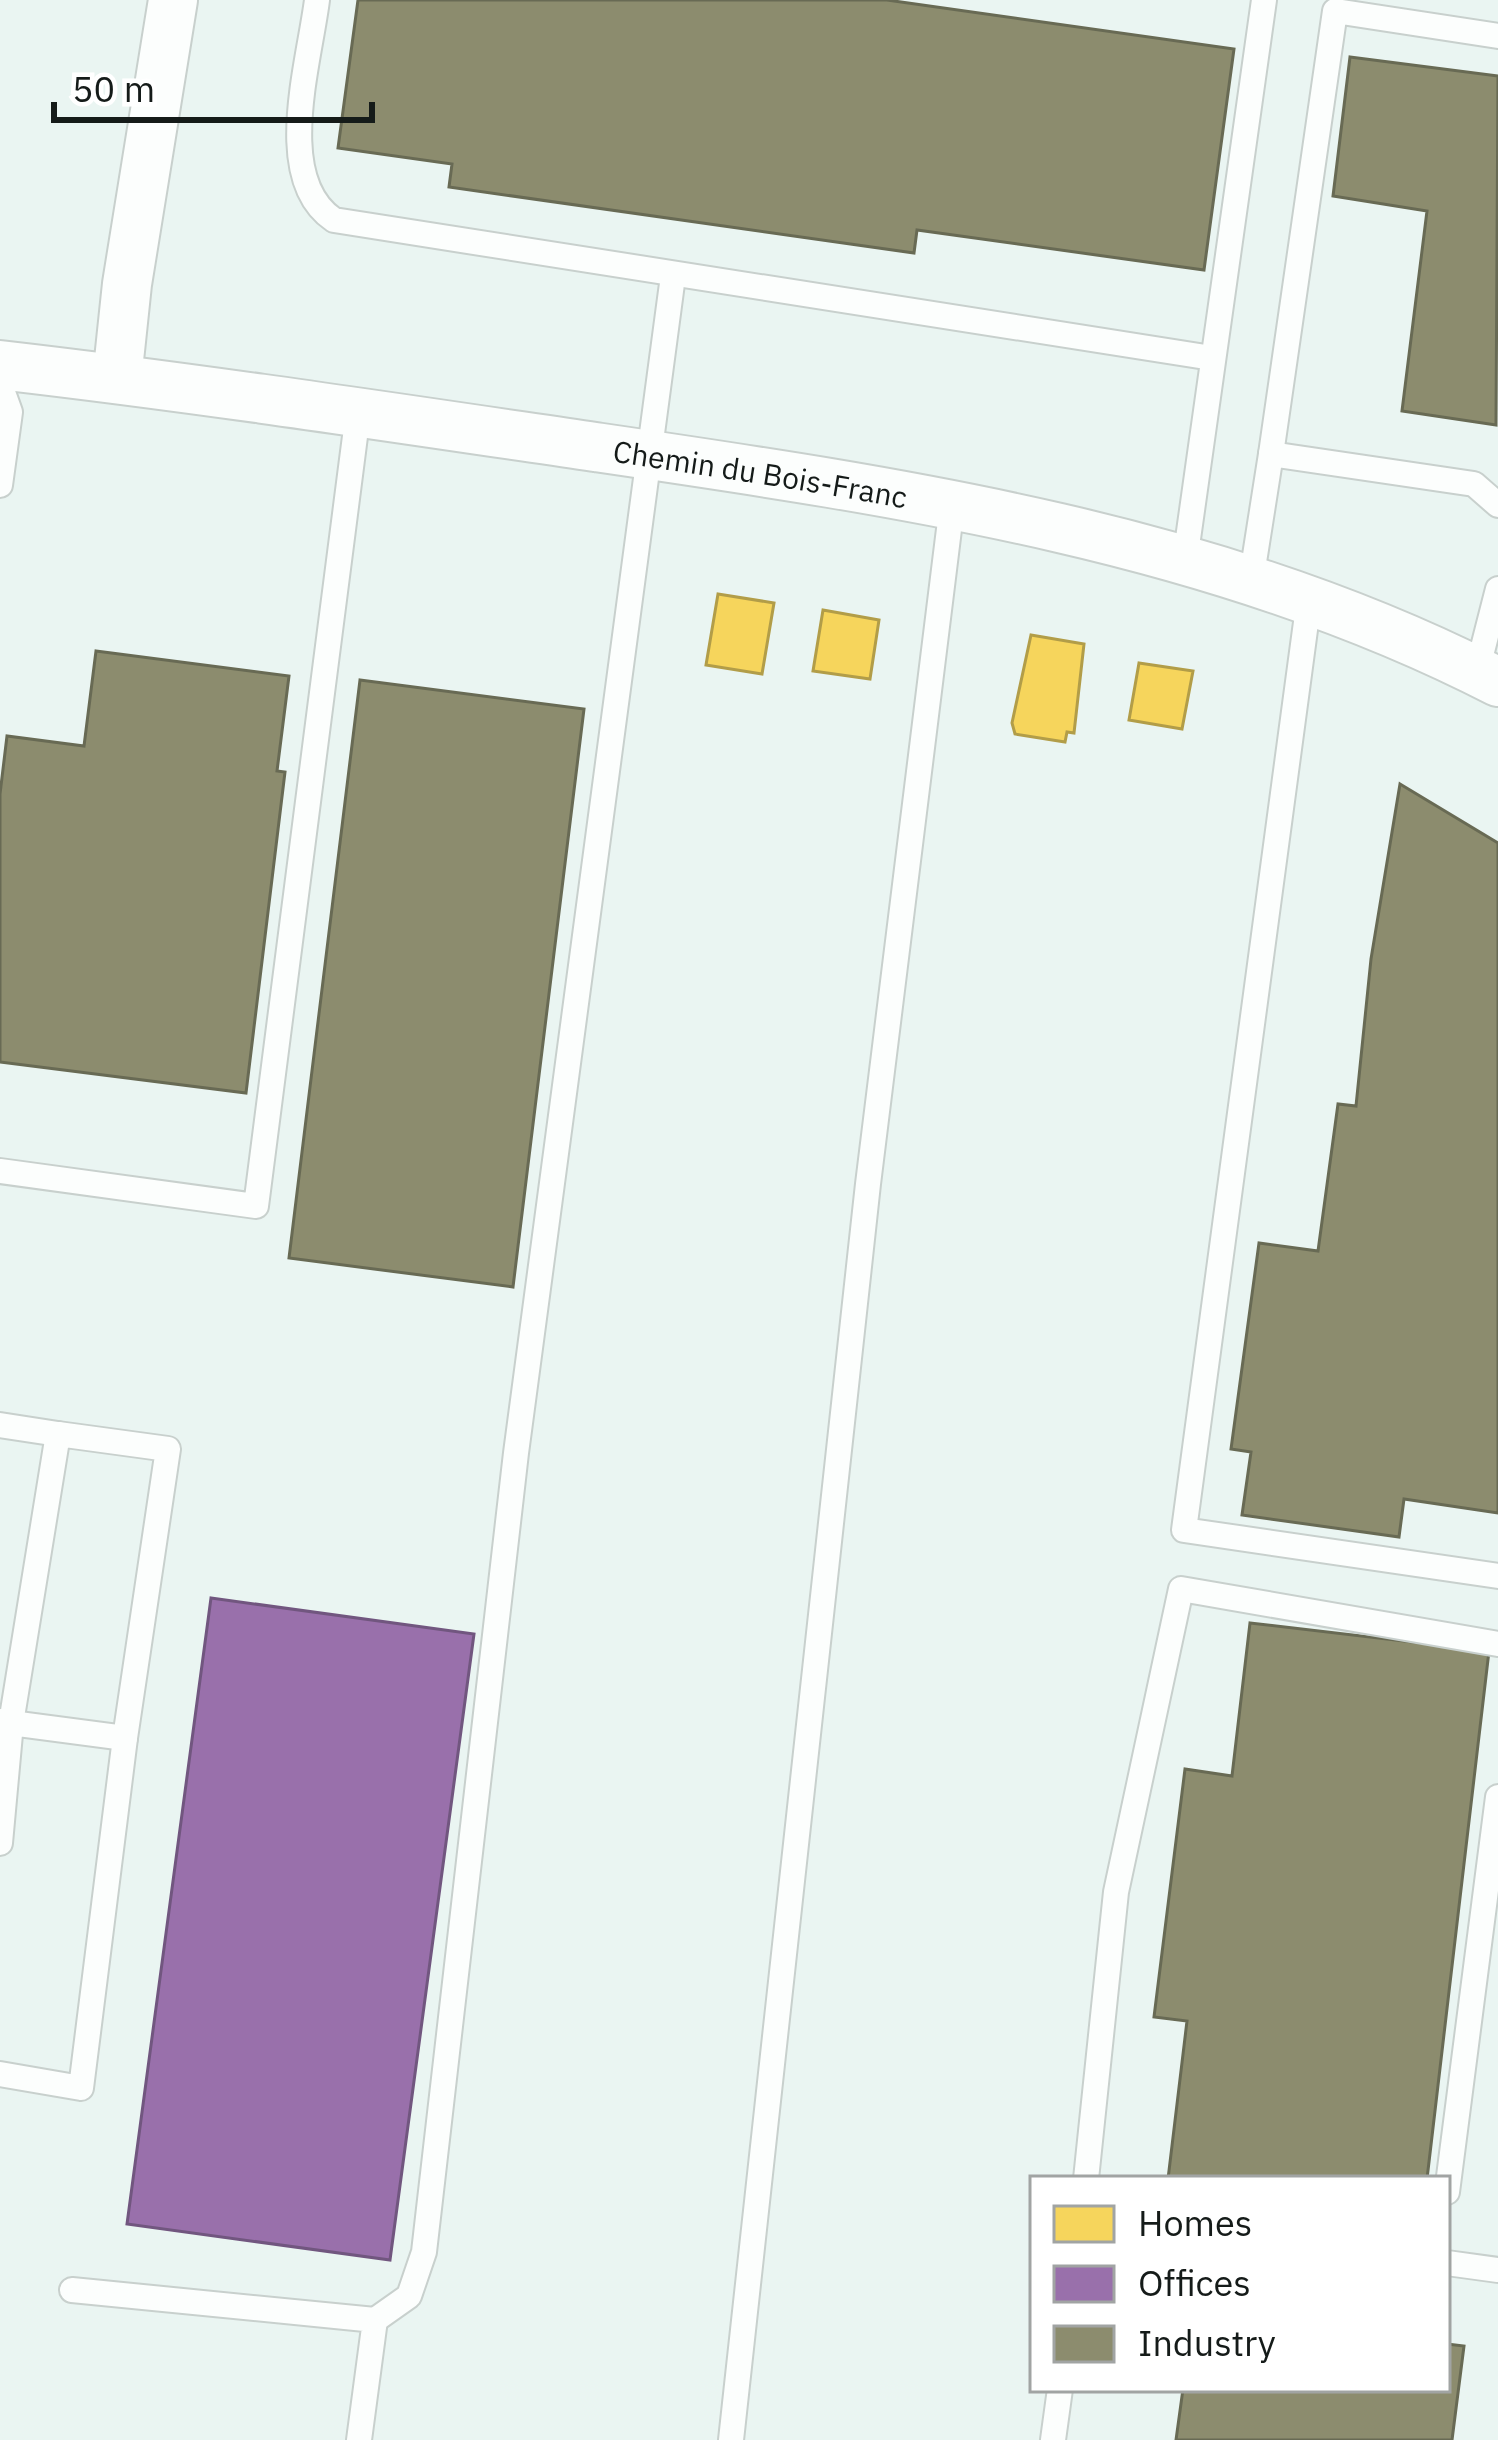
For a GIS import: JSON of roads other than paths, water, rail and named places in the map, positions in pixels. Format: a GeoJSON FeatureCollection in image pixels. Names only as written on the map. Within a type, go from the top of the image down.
{"type":"FeatureCollection","features":[{"type":"Feature","properties":{"kind":"street"},"geometry":{"type":"LineString","coordinates":[[117,379],[127,284],[173,0]]}},
{"type":"Feature","properties":{"kind":"street","name":"Chemin du Bois-Franc"},"geometry":{"type":"LineString","coordinates":[[0,365],[647,454],[952,505],[1185,560],[1251,581],[1487,676]]}},
{"type":"Feature","properties":{"kind":"lane"},"geometry":{"type":"LineString","coordinates":[[317,0],[298,154],[302,184],[315,207],[334,220],[1212,358]]}},
{"type":"Feature","properties":{"kind":"lane"},"geometry":{"type":"LineString","coordinates":[[1185,560],[1264,0]]}},
{"type":"Feature","properties":{"kind":"lane"},"geometry":{"type":"LineString","coordinates":[[1251,581],[1335,11],[1498,36]]}},
{"type":"Feature","properties":{"kind":"lane"},"geometry":{"type":"LineString","coordinates":[[72,2290],[375,2320],[409,2296],[424,2252],[516,1453],[673,276]]}},
{"type":"Feature","properties":{"kind":"lane"},"geometry":{"type":"LineString","coordinates":[[0,384],[10,412],[0,484]]}},
{"type":"Feature","properties":{"kind":"lane"},"geometry":{"type":"LineString","coordinates":[[0,1171],[256,1206],[358,413]]}},
{"type":"Feature","properties":{"kind":"lane"},"geometry":{"type":"LineString","coordinates":[[1271,454],[1490,496],[1498,466]]}},
{"type":"Feature","properties":{"kind":"lane"},"geometry":{"type":"LineString","coordinates":[[730,2440],[868,1184],[952,505]]}},
{"type":"Feature","properties":{"kind":"lane"},"geometry":{"type":"LineString","coordinates":[[1487,676],[1498,589]]}},
{"type":"Feature","properties":{"kind":"lane"},"geometry":{"type":"LineString","coordinates":[[1309,601],[1184,1529],[1498,1576]]}},
{"type":"Feature","properties":{"kind":"lane"},"geometry":{"type":"LineString","coordinates":[[0,1425],[168,1449],[125,1738],[81,2088],[0,2074]]}},
{"type":"Feature","properties":{"kind":"lane"},"geometry":{"type":"LineString","coordinates":[[0,1843],[6,1722],[58,1434]]}},
{"type":"Feature","properties":{"kind":"lane"},"geometry":{"type":"LineString","coordinates":[[1086,2176],[1116,1892],[1181,1589],[1498,1644]]}},
{"type":"Feature","properties":{"kind":"lane"},"geometry":{"type":"LineString","coordinates":[[6,1722],[125,1738]]}},
{"type":"Feature","properties":{"kind":"lane"},"geometry":{"type":"LineString","coordinates":[[1449,2176],[1498,1797]]}},
{"type":"Feature","properties":{"kind":"lane"},"geometry":{"type":"LineString","coordinates":[[1450,2264],[1498,2270]]}},
{"type":"Feature","properties":{"kind":"lane"},"geometry":{"type":"LineString","coordinates":[[359,2440],[375,2320]]}},
{"type":"Feature","properties":{"kind":"lane"},"geometry":{"type":"LineString","coordinates":[[1053,2440],[1060,2392]]}}]}
